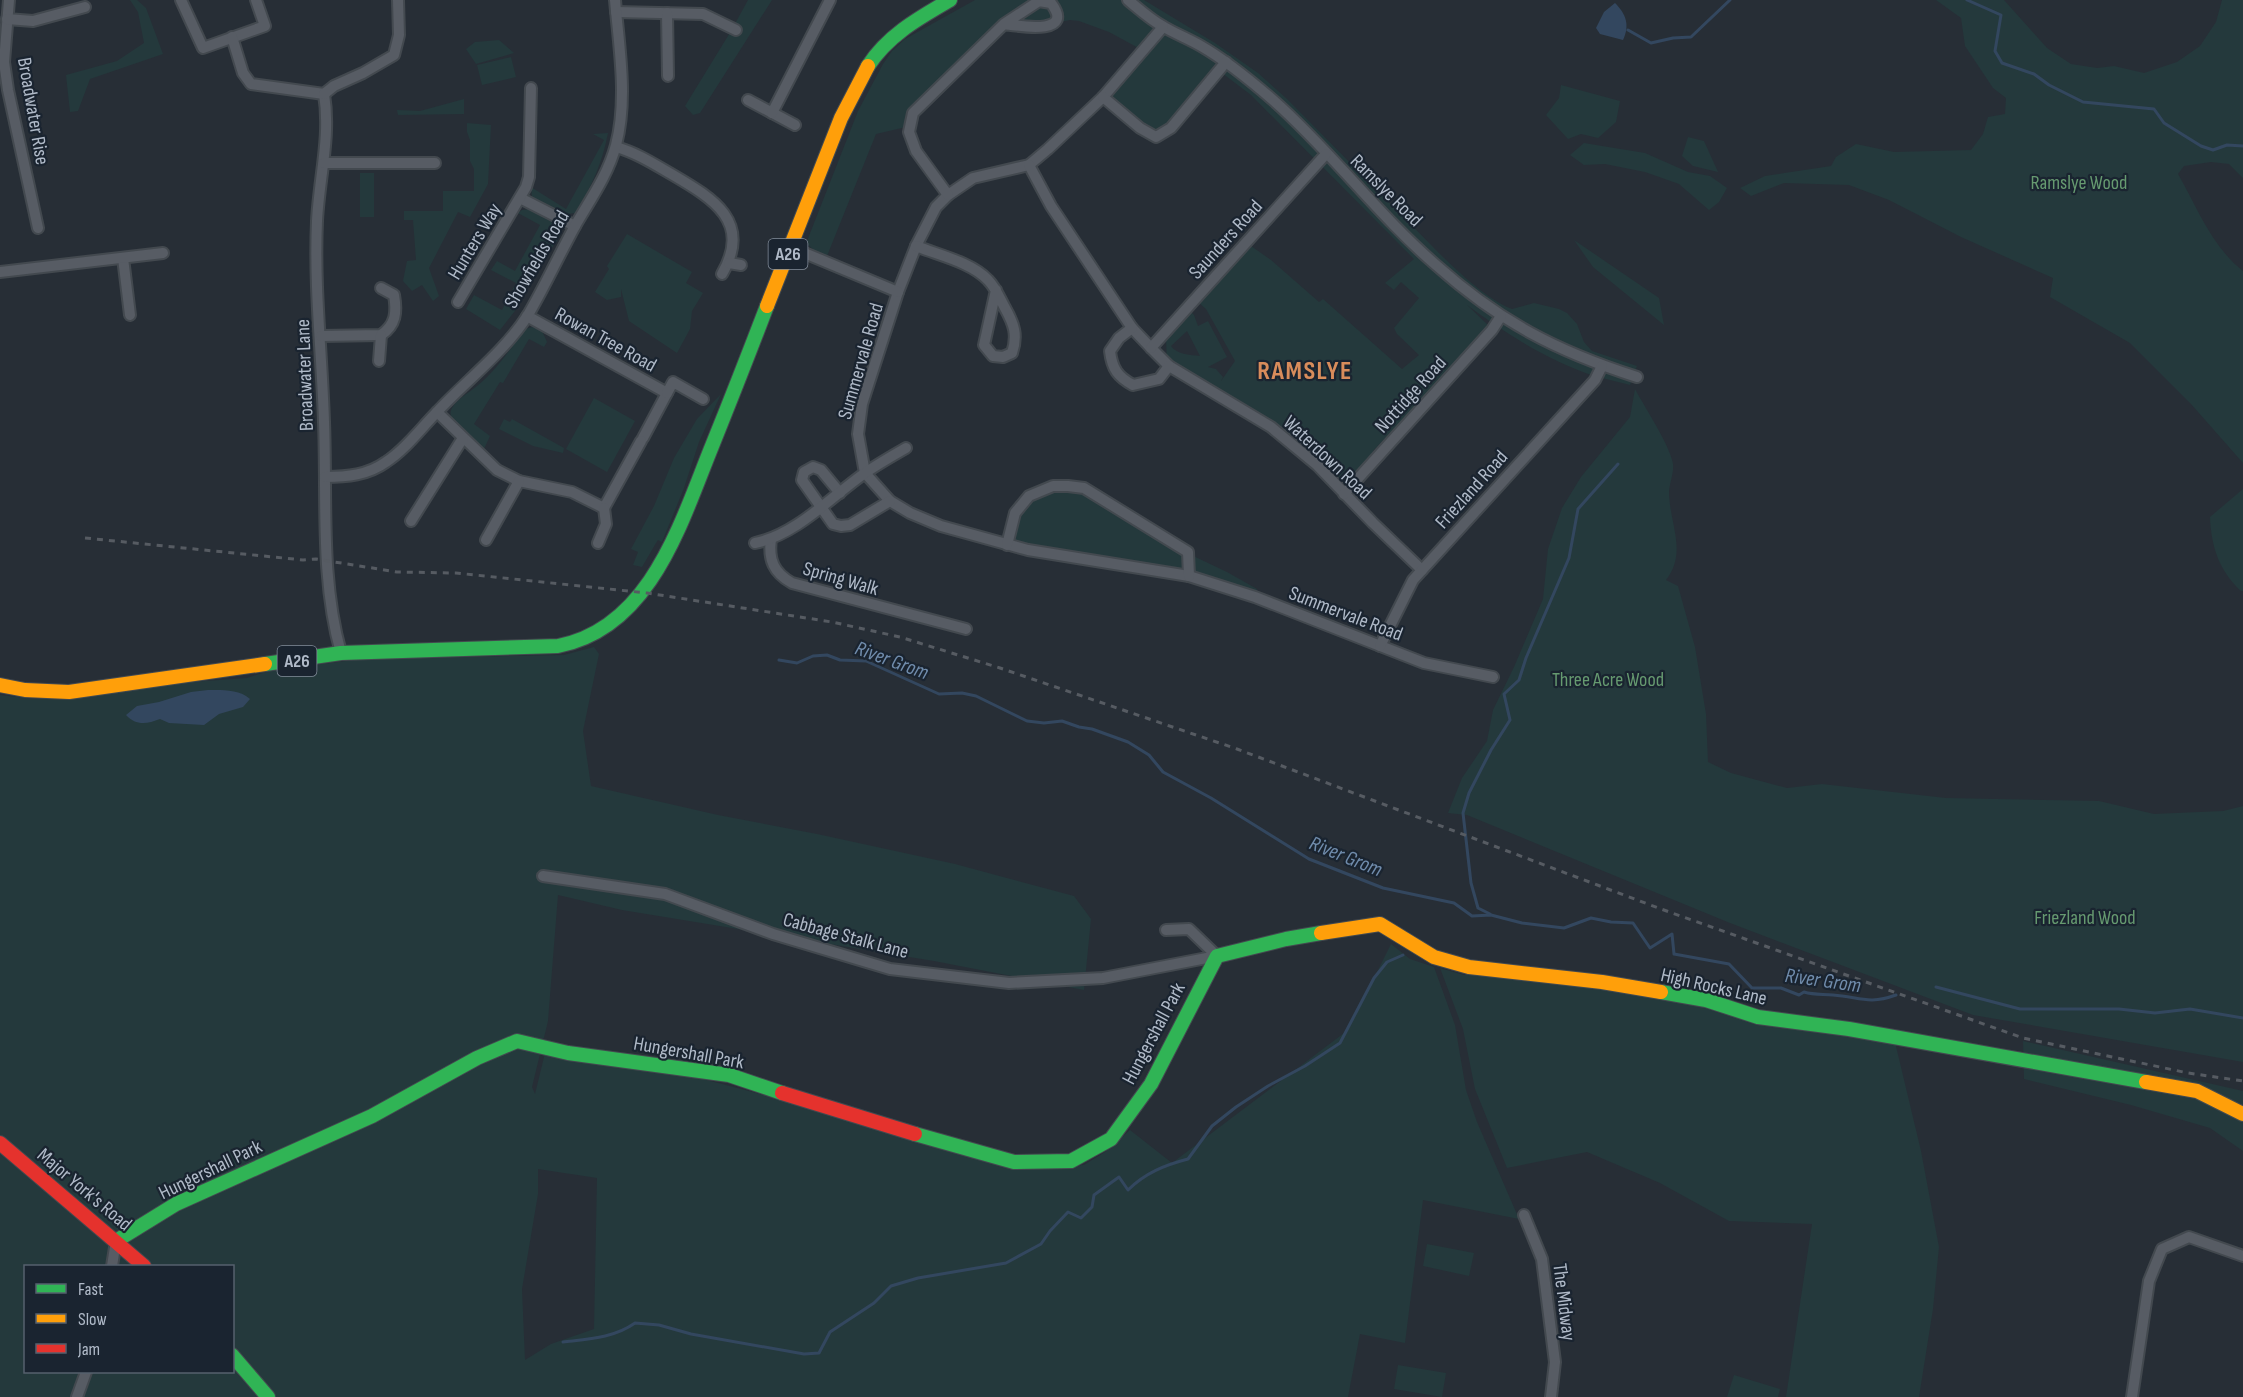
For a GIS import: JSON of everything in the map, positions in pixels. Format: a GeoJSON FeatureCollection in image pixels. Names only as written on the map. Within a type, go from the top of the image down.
{"type":"FeatureCollection","features":[{"type":"Feature","properties":{"kind":"main road","name":"A26"},"geometry":{"type":"LineString","coordinates":[[0,685],[25,690],[69,692],[341,654],[571,645],[593,636],[620,614],[652,578],[692,496],[850,98],[871,60],[886,42],[903,28],[950,0]]}},
{"type":"Feature","properties":{"kind":"main road","name":"High Rocks Lane"},"geometry":{"type":"LineString","coordinates":[[1217,956],[1286,939],[1380,924],[1434,957],[1469,967],[1602,982],[1706,1000],[1758,1017],[1849,1029],[2197,1091],[2243,1114]]}},
{"type":"Feature","properties":{"kind":"main road","name":"Hungershall Park"},"geometry":{"type":"LineString","coordinates":[[116,1241],[176,1204],[372,1116],[477,1058],[517,1041],[568,1053],[729,1075],[872,1122],[1014,1162],[1071,1161],[1111,1139],[1151,1084],[1217,956]]}},
{"type":"Feature","properties":{"kind":"main road","name":"Major York's Road"},"geometry":{"type":"LineString","coordinates":[[0,1143],[143,1265]]}},
{"type":"Feature","properties":{"kind":"main road"},"geometry":{"type":"LineString","coordinates":[[234,1357],[268,1397]]}},
{"type":"Feature","properties":{"kind":"street","name":"Broadwater Rise"},"geometry":{"type":"LineString","coordinates":[[9,0],[4,62],[38,228]]}},
{"type":"Feature","properties":{"kind":"street"},"geometry":{"type":"LineString","coordinates":[[181,0],[203,48],[265,26],[256,0]]}},
{"type":"Feature","properties":{"kind":"street"},"geometry":{"type":"LineString","coordinates":[[232,37],[243,73],[251,84],[324,94],[334,86],[363,74],[394,55],[399,35],[398,0]]}},
{"type":"Feature","properties":{"kind":"street","name":"Showfields Road"},"geometry":{"type":"LineString","coordinates":[[325,477],[348,477],[370,471],[401,451],[482,368],[527,316],[605,175],[616,147],[622,101],[615,0]]}},
{"type":"Feature","properties":{"kind":"street"},"geometry":{"type":"LineString","coordinates":[[772,113],[830,0]]}},
{"type":"Feature","properties":{"kind":"street","name":"Ramslye Road"},"geometry":{"type":"LineString","coordinates":[[1128,0],[1163,27],[1200,45],[1226,62],[1276,103],[1434,264],[1501,316],[1537,338],[1602,366],[1636,377]]}},
{"type":"Feature","properties":{"kind":"street"},"geometry":{"type":"LineString","coordinates":[[7,19],[33,21],[85,7]]}},
{"type":"Feature","properties":{"kind":"street"},"geometry":{"type":"LineString","coordinates":[[616,12],[703,14],[736,30]]}},
{"type":"Feature","properties":{"kind":"street"},"geometry":{"type":"LineString","coordinates":[[667,13],[668,76]]}},
{"type":"Feature","properties":{"kind":"street"},"geometry":{"type":"LineString","coordinates":[[948,195],[916,151],[909,132],[913,113],[1004,24]]}},
{"type":"Feature","properties":{"kind":"street"},"geometry":{"type":"LineString","coordinates":[[1029,165],[1103,97],[1163,27]]}},
{"type":"Feature","properties":{"kind":"street"},"geometry":{"type":"LineString","coordinates":[[1103,97],[1140,128],[1156,137],[1171,129],[1226,62]]}},
{"type":"Feature","properties":{"kind":"street","name":"Hunters Way"},"geometry":{"type":"LineString","coordinates":[[458,302],[493,240],[499,235],[529,177],[531,88]]}},
{"type":"Feature","properties":{"kind":"street","name":"Broadwater Lane"},"geometry":{"type":"LineString","coordinates":[[324,94],[326,106],[324,163],[317,222],[317,283],[321,336],[327,583],[341,654]]}},
{"type":"Feature","properties":{"kind":"street"},"geometry":{"type":"LineString","coordinates":[[748,100],[795,125]]}},
{"type":"Feature","properties":{"kind":"street"},"geometry":{"type":"LineString","coordinates":[[616,147],[634,152],[700,191],[720,207],[728,218],[733,241],[729,263],[722,274]]}},
{"type":"Feature","properties":{"kind":"street","name":"Saunders Road"},"geometry":{"type":"LineString","coordinates":[[1151,348],[1326,154]]}},
{"type":"Feature","properties":{"kind":"street"},"geometry":{"type":"LineString","coordinates":[[324,163],[435,163]]}},
{"type":"Feature","properties":{"kind":"street","name":"Summervale Road"},"geometry":{"type":"LineString","coordinates":[[1029,165],[973,178],[948,195],[936,207],[916,246],[898,292],[862,404],[858,434],[866,473],[876,487],[890,501],[910,513],[941,526],[1007,545],[1189,576],[1255,597],[1424,663],[1493,677]]}},
{"type":"Feature","properties":{"kind":"street","name":"Waterdown Road"},"geometry":{"type":"LineString","coordinates":[[1029,165],[1051,206],[1132,328],[1151,348],[1169,366],[1271,427],[1317,465],[1422,570]]}},
{"type":"Feature","properties":{"kind":"street","name":"Hunters Way"},"geometry":{"type":"LineString","coordinates":[[520,198],[575,226]]}},
{"type":"Feature","properties":{"kind":"street"},"geometry":{"type":"LineString","coordinates":[[916,246],[973,269],[987,279],[996,290],[1015,327],[1015,343],[1012,353],[1003,357],[993,356],[984,345],[996,290]]}},
{"type":"Feature","properties":{"kind":"street","name":"Summervale Road"},"geometry":{"type":"LineString","coordinates":[[790,247],[898,292]]}},
{"type":"Feature","properties":{"kind":"street"},"geometry":{"type":"LineString","coordinates":[[0,272],[163,254]]}},
{"type":"Feature","properties":{"kind":"street"},"geometry":{"type":"LineString","coordinates":[[123,258],[130,315]]}},
{"type":"Feature","properties":{"kind":"street"},"geometry":{"type":"LineString","coordinates":[[729,263],[741,265]]}},
{"type":"Feature","properties":{"kind":"street"},"geometry":{"type":"LineString","coordinates":[[321,336],[381,335],[389,330],[394,321],[396,307],[394,295],[381,288]]}},
{"type":"Feature","properties":{"kind":"street","name":"Rowan Tree Road"},"geometry":{"type":"LineString","coordinates":[[527,316],[667,393]]}},
{"type":"Feature","properties":{"kind":"street","name":"Nottidge Road"},"geometry":{"type":"LineString","coordinates":[[1344,494],[1492,330],[1501,316]]}},
{"type":"Feature","properties":{"kind":"street"},"geometry":{"type":"LineString","coordinates":[[1132,328],[1119,338],[1110,351],[1111,365],[1120,378],[1133,385],[1158,379],[1169,366]]}},
{"type":"Feature","properties":{"kind":"street"},"geometry":{"type":"LineString","coordinates":[[379,361],[381,335]]}},
{"type":"Feature","properties":{"kind":"street","name":"Friezland Road"},"geometry":{"type":"LineString","coordinates":[[1380,646],[1413,580],[1595,380],[1602,366]]}},
{"type":"Feature","properties":{"kind":"street","name":"Rowan Tree Road"},"geometry":{"type":"LineString","coordinates":[[604,508],[673,382],[703,399]]}},
{"type":"Feature","properties":{"kind":"street"},"geometry":{"type":"LineString","coordinates":[[437,412],[497,470],[519,481],[572,492],[604,508],[606,524],[598,543]]}},
{"type":"Feature","properties":{"kind":"street"},"geometry":{"type":"LineString","coordinates":[[411,521],[463,438]]}},
{"type":"Feature","properties":{"kind":"street"},"geometry":{"type":"LineString","coordinates":[[755,543],[771,539],[822,507],[866,473],[906,448]]}},
{"type":"Feature","properties":{"kind":"street"},"geometry":{"type":"LineString","coordinates":[[840,493],[821,470],[813,467],[804,472],[802,480],[833,524],[850,525],[890,501]]}},
{"type":"Feature","properties":{"kind":"street"},"geometry":{"type":"LineString","coordinates":[[486,540],[519,481]]}},
{"type":"Feature","properties":{"kind":"street"},"geometry":{"type":"LineString","coordinates":[[1007,545],[1015,513],[1029,496],[1053,486],[1084,488],[1188,552],[1189,576]]}},
{"type":"Feature","properties":{"kind":"street","name":"Spring Walk"},"geometry":{"type":"LineString","coordinates":[[771,539],[769,551],[772,563],[779,576],[792,583],[910,611],[966,629]]}},
{"type":"Feature","properties":{"kind":"street","name":"Cabbage Stalk Lane"},"geometry":{"type":"LineString","coordinates":[[543,876],[665,894],[773,934],[890,969],[1009,983],[1103,978],[1217,956]]}},
{"type":"Feature","properties":{"kind":"street"},"geometry":{"type":"LineString","coordinates":[[1166,930],[1189,929],[1217,956]]}},
{"type":"Feature","properties":{"kind":"street","name":"The Midway"},"geometry":{"type":"LineString","coordinates":[[1524,1215],[1542,1259],[1555,1362],[1551,1397]]}},
{"type":"Feature","properties":{"kind":"street"},"geometry":{"type":"LineString","coordinates":[[2132,1397],[2149,1281],[2162,1249],[2189,1237],[2243,1256]]}},
{"type":"Feature","properties":{"kind":"street"},"geometry":{"type":"LineString","coordinates":[[112,1265],[116,1241]]}},
{"type":"Feature","properties":{"kind":"street"},"geometry":{"type":"LineString","coordinates":[[76,1397],[85,1373]]}},
{"type":"Feature","properties":{"kind":"green space"},"geometry":{"type":"Polygon","coordinates":[[[130,0],[137,0],[146,8],[163,54],[90,79],[78,111],[70,112],[66,75],[117,61],[144,43],[138,12],[130,0]]]}},
{"type":"Feature","properties":{"kind":"green space"},"geometry":{"type":"Polygon","coordinates":[[[748,0],[772,0],[700,113],[693,115],[685,106],[748,0]]]}},
{"type":"Feature","properties":{"kind":"green space"},"geometry":{"type":"Polygon","coordinates":[[[975,0],[1144,0],[1215,43],[1258,73],[1287,99],[1443,257],[1482,291],[1512,309],[1534,303],[1559,309],[1567,313],[1577,324],[1584,342],[1592,351],[1637,366],[1630,385],[1594,376],[1560,363],[1512,336],[1467,305],[1489,326],[1450,368],[1451,374],[1427,401],[1423,398],[1373,451],[1378,455],[1344,493],[1318,465],[1167,363],[1166,339],[1191,312],[1198,326],[1208,321],[1227,357],[1208,367],[1216,369],[1223,377],[1221,381],[1235,361],[1206,309],[1199,303],[1251,246],[1271,260],[1319,302],[1323,299],[1402,369],[1419,355],[1397,334],[1394,328],[1419,298],[1401,282],[1394,290],[1385,283],[1414,259],[1251,95],[1218,70],[1185,109],[1157,134],[1106,97],[1144,51],[1109,32],[1079,21],[1070,20],[1050,24],[1003,23],[906,127],[876,134],[827,256],[815,251],[807,241],[858,111],[883,64],[892,51],[905,39],[975,0]],[[1187,331],[1171,346],[1188,355],[1200,356],[1187,331]]]}},
{"type":"Feature","properties":{"kind":"green space","name":"Ramslye Wood"},"geometry":{"type":"Polygon","coordinates":[[[1936,0],[2004,0],[2047,48],[2071,64],[2097,68],[2114,66],[2144,73],[2177,62],[2200,46],[2216,22],[2222,0],[2243,0],[2243,178],[2229,164],[2211,162],[2184,166],[2178,174],[2222,250],[2243,271],[2243,463],[2191,404],[2130,343],[2050,297],[2053,278],[1961,237],[1889,200],[1849,185],[1784,183],[1751,196],[1740,188],[1765,176],[1831,166],[1836,157],[1856,144],[1894,152],[1971,150],[1983,134],[1988,117],[2005,114],[2006,98],[1993,88],[1965,46],[1961,18],[1936,0]]]}},
{"type":"Feature","properties":{"kind":"green space"},"geometry":{"type":"Polygon","coordinates":[[[499,40],[514,53],[476,64],[466,49],[475,42],[499,40]]]}},
{"type":"Feature","properties":{"kind":"green space"},"geometry":{"type":"Polygon","coordinates":[[[511,57],[516,77],[482,85],[477,65],[511,57]]]}},
{"type":"Feature","properties":{"kind":"green space"},"geometry":{"type":"Polygon","coordinates":[[[1561,85],[1620,101],[1616,122],[1598,138],[1581,134],[1568,139],[1546,115],[1559,98],[1561,85]]]}},
{"type":"Feature","properties":{"kind":"green space"},"geometry":{"type":"Polygon","coordinates":[[[464,99],[464,114],[398,115],[397,110],[420,111],[464,99]]]}},
{"type":"Feature","properties":{"kind":"green space"},"geometry":{"type":"Polygon","coordinates":[[[467,123],[491,125],[488,184],[470,217],[458,212],[429,268],[439,296],[433,301],[422,285],[412,291],[403,281],[407,261],[416,260],[413,220],[404,220],[404,211],[443,211],[443,191],[474,191],[474,169],[470,161],[467,123]]]}},
{"type":"Feature","properties":{"kind":"green space"},"geometry":{"type":"Polygon","coordinates":[[[608,133],[596,174],[575,213],[567,214],[532,197],[531,187],[566,209],[604,140],[593,134],[608,133]]]}},
{"type":"Feature","properties":{"kind":"green space"},"geometry":{"type":"Polygon","coordinates":[[[1688,137],[1704,141],[1718,172],[1693,166],[1682,156],[1688,137]]]}},
{"type":"Feature","properties":{"kind":"green space"},"geometry":{"type":"Polygon","coordinates":[[[1584,143],[1645,153],[1688,172],[1710,176],[1727,188],[1719,202],[1709,210],[1679,184],[1645,172],[1605,164],[1584,165],[1570,155],[1584,143]]]}},
{"type":"Feature","properties":{"kind":"green space"},"geometry":{"type":"Polygon","coordinates":[[[360,173],[374,173],[374,217],[360,217],[360,173]]]}},
{"type":"Feature","properties":{"kind":"green space"},"geometry":{"type":"Polygon","coordinates":[[[531,209],[561,228],[561,233],[532,275],[518,307],[500,330],[466,309],[474,295],[502,310],[516,283],[491,270],[497,261],[515,271],[540,225],[518,213],[531,209]]]}},
{"type":"Feature","properties":{"kind":"green space"},"geometry":{"type":"Polygon","coordinates":[[[627,234],[692,272],[686,283],[703,293],[692,311],[690,329],[677,353],[629,321],[621,289],[621,297],[607,300],[595,292],[609,269],[607,266],[627,234]]]}},
{"type":"Feature","properties":{"kind":"green space"},"geometry":{"type":"Polygon","coordinates":[[[1574,240],[1659,298],[1664,325],[1593,267],[1574,240]]]}},
{"type":"Feature","properties":{"kind":"green space"},"geometry":{"type":"Polygon","coordinates":[[[532,327],[542,331],[547,342],[544,347],[529,339],[503,383],[500,382],[474,424],[490,436],[484,449],[453,421],[452,408],[491,373],[525,329],[532,327]]]}},
{"type":"Feature","properties":{"kind":"green space","name":"Friezland Wood"},"geometry":{"type":"Polygon","coordinates":[[[1635,389],[1662,437],[1673,464],[1669,491],[1677,548],[1676,559],[1666,580],[1678,586],[1695,647],[1706,714],[1708,762],[1731,773],[1787,788],[1822,784],[1946,798],[2099,801],[2154,814],[2223,811],[2243,806],[2243,1062],[1973,1015],[1730,923],[1467,815],[1448,813],[1462,778],[1487,741],[1493,710],[1543,599],[1548,549],[1562,508],[1581,477],[1630,417],[1635,389]]]}},
{"type":"Feature","properties":{"kind":"green space"},"geometry":{"type":"Polygon","coordinates":[[[721,394],[699,442],[684,488],[662,542],[658,540],[642,567],[633,565],[638,552],[631,549],[654,506],[674,458],[697,419],[721,394]]]}},
{"type":"Feature","properties":{"kind":"green space"},"geometry":{"type":"Polygon","coordinates":[[[594,398],[635,421],[607,472],[566,449],[594,398]]]}},
{"type":"Feature","properties":{"kind":"green space"},"geometry":{"type":"Polygon","coordinates":[[[504,419],[510,422],[512,419],[564,448],[563,453],[533,446],[499,429],[504,419]]]}},
{"type":"Feature","properties":{"kind":"green space"},"geometry":{"type":"Polygon","coordinates":[[[1053,487],[1083,489],[1187,553],[1257,589],[1255,596],[1229,587],[1009,544],[1020,508],[1032,498],[1053,487]]]}},
{"type":"Feature","properties":{"kind":"green space"},"geometry":{"type":"Polygon","coordinates":[[[2243,489],[2243,591],[2241,591],[2227,575],[2214,548],[2210,517],[2243,489]]]}},
{"type":"Feature","properties":{"kind":"green space"},"geometry":{"type":"Polygon","coordinates":[[[594,647],[599,654],[583,731],[591,786],[955,864],[1074,896],[1091,919],[1084,990],[934,961],[622,910],[558,895],[548,1021],[532,1087],[535,1094],[545,1053],[676,1072],[764,1095],[1010,1167],[1084,1165],[1105,1152],[1130,1130],[1172,1163],[1348,1030],[1391,944],[1410,959],[1434,967],[1455,1025],[1466,1090],[1477,1122],[1519,1219],[1423,1200],[1405,1343],[1360,1334],[1348,1397],[0,1397],[0,695],[36,699],[177,683],[247,678],[272,670],[362,659],[564,655],[594,647]],[[538,1169],[538,1194],[522,1289],[525,1360],[551,1344],[594,1329],[597,1178],[538,1169]]]}},
{"type":"Feature","properties":{"kind":"green space"},"geometry":{"type":"Polygon","coordinates":[[[1440,968],[1464,975],[1474,974],[1600,988],[1895,1042],[1921,1151],[1939,1247],[1933,1309],[1919,1397],[1786,1397],[1812,1224],[1729,1221],[1660,1183],[1587,1152],[1507,1168],[1475,1089],[1463,1029],[1440,968]]]}},
{"type":"Feature","properties":{"kind":"green space"},"geometry":{"type":"Polygon","coordinates":[[[2023,1041],[2243,1091],[2243,1151],[2210,1128],[2131,1105],[2024,1079],[2023,1041]]]}},
{"type":"Feature","properties":{"kind":"green space"},"geometry":{"type":"Polygon","coordinates":[[[1427,1244],[1474,1253],[1469,1276],[1423,1266],[1427,1244]]]}},
{"type":"Feature","properties":{"kind":"green space"},"geometry":{"type":"Polygon","coordinates":[[[1398,1365],[1446,1373],[1442,1397],[1394,1389],[1398,1365]]]}},
{"type":"Feature","properties":{"kind":"green space"},"geometry":{"type":"Polygon","coordinates":[[[1734,1375],[1780,1389],[1778,1397],[1727,1397],[1734,1375]]]}},
{"type":"Feature","properties":{"kind":"water"},"geometry":{"type":"Polygon","coordinates":[[[1615,3],[1626,20],[1623,40],[1600,34],[1596,28],[1604,12],[1615,3]]]}},
{"type":"Feature","properties":{"kind":"water"},"geometry":{"type":"Polygon","coordinates":[[[208,690],[236,692],[250,699],[243,707],[219,714],[204,725],[169,723],[160,719],[142,723],[126,715],[137,706],[208,690]]]}},
{"type":"Feature","properties":{"kind":"waterway"},"geometry":{"type":"LineString","coordinates":[[1628,30],[1651,43],[1691,37],[1730,0]]}},
{"type":"Feature","properties":{"kind":"waterway"},"geometry":{"type":"LineString","coordinates":[[1967,0],[2001,15],[1995,51],[2002,63],[2034,74],[2049,85],[2083,102],[2154,109],[2164,123],[2201,146],[2213,150],[2227,145],[2243,146]]}},
{"type":"Feature","properties":{"kind":"waterway"},"geometry":{"type":"LineString","coordinates":[[1490,914],[1478,908],[1471,883],[1463,813],[1469,793],[1491,750],[1510,720],[1504,694],[1519,680],[1526,658],[1569,558],[1578,509],[1618,464]]}},
{"type":"Feature","properties":{"kind":"waterway","name":"River Grom"},"geometry":{"type":"LineString","coordinates":[[779,660],[797,663],[813,656],[827,655],[840,660],[866,661],[939,694],[962,693],[976,696],[1027,721],[1044,723],[1062,721],[1128,742],[1149,755],[1163,772],[1211,798],[1309,859],[1383,888],[1454,903],[1472,916],[1491,915],[1522,923],[1564,928],[1591,918],[1633,923],[1650,948],[1672,934],[1674,954],[1729,964],[1752,988],[1781,988],[1799,995],[1804,992],[1864,1000],[1896,995]]}},
{"type":"Feature","properties":{"kind":"waterway"},"geometry":{"type":"LineString","coordinates":[[563,1342],[610,1335],[635,1323],[659,1325],[691,1334],[804,1354],[819,1353],[830,1332],[874,1303],[891,1286],[918,1278],[1006,1263],[1041,1244],[1068,1212],[1081,1218],[1092,1207],[1094,1195],[1119,1177],[1128,1190],[1156,1170],[1188,1159],[1212,1126],[1236,1107],[1340,1043],[1374,978],[1387,962],[1403,955]]}},
{"type":"Feature","properties":{"kind":"waterway","name":"River Grom"},"geometry":{"type":"LineString","coordinates":[[1936,987],[2020,1009],[2119,1009],[2155,1013],[2190,1009],[2243,1018]]}},
{"type":"Feature","properties":{"kind":"railway"},"geometry":{"type":"LineString","coordinates":[[85,538],[303,560],[316,559],[397,572],[456,573],[647,593],[832,622],[900,637],[1000,668],[1237,749],[1661,909],[2023,1038],[2188,1073],[2243,1081]]}},
{"type":"Feature","properties":{"kind":"traffic: fast"},"geometry":{"type":"LineString","coordinates":[[868,66],[895,36],[950,0]]}},
{"type":"Feature","properties":{"kind":"traffic: fast"},"geometry":{"type":"LineString","coordinates":[[265,664],[341,653],[558,646],[590,635],[617,618],[639,595],[658,568],[674,538],[767,306]]}},
{"type":"Feature","properties":{"kind":"traffic: fast"},"geometry":{"type":"LineString","coordinates":[[915,1134],[1014,1162],[1071,1161],[1111,1139],[1151,1084],[1217,956],[1321,933]]}},
{"type":"Feature","properties":{"kind":"traffic: fast"},"geometry":{"type":"LineString","coordinates":[[1661,992],[1706,1000],[1758,1017],[1849,1029],[2146,1082]]}},
{"type":"Feature","properties":{"kind":"traffic: fast"},"geometry":{"type":"LineString","coordinates":[[116,1241],[176,1204],[372,1116],[477,1058],[517,1041],[568,1053],[729,1075],[782,1093]]}},
{"type":"Feature","properties":{"kind":"traffic: fast"},"geometry":{"type":"LineString","coordinates":[[234,1357],[268,1397]]}},
{"type":"Feature","properties":{"kind":"traffic: slow"},"geometry":{"type":"LineString","coordinates":[[767,306],[841,118],[868,66]]}},
{"type":"Feature","properties":{"kind":"traffic: slow"},"geometry":{"type":"LineString","coordinates":[[0,685],[25,690],[69,692],[265,664]]}},
{"type":"Feature","properties":{"kind":"traffic: slow"},"geometry":{"type":"LineString","coordinates":[[1321,933],[1380,924],[1434,957],[1469,967],[1602,982],[1661,992]]}},
{"type":"Feature","properties":{"kind":"traffic: slow"},"geometry":{"type":"LineString","coordinates":[[2146,1082],[2197,1091],[2243,1114]]}},
{"type":"Feature","properties":{"kind":"traffic: jam"},"geometry":{"type":"LineString","coordinates":[[782,1093],[915,1134]]}},
{"type":"Feature","properties":{"kind":"traffic: jam"},"geometry":{"type":"LineString","coordinates":[[0,1143],[143,1265]]}},
{"type":"Feature","properties":{"kind":"district","name":"RAMSLYE"},"geometry":{"type":"Point","coordinates":[1305,370]}},
{"type":"Feature","properties":{"kind":"park label","name":"Three Acre Wood"},"geometry":{"type":"Point","coordinates":[1608,679]}}]}
